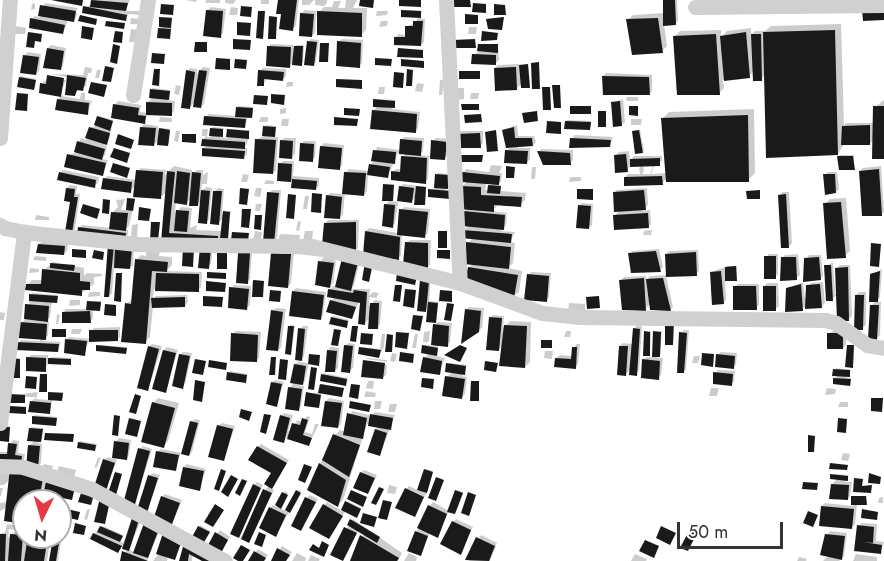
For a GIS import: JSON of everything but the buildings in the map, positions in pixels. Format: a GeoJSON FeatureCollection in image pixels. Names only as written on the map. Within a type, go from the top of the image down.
{"type":"FeatureCollection","features":[{"type":"Feature","properties":{"kind":"street"},"geometry":{"type":"LineString","coordinates":[[0,138],[10,0]]}},
{"type":"Feature","properties":{"kind":"street"},"geometry":{"type":"LineString","coordinates":[[133,95],[148,0]]}},
{"type":"Feature","properties":{"kind":"street"},"geometry":{"type":"LineString","coordinates":[[446,0],[460,283]]}},
{"type":"Feature","properties":{"kind":"street"},"geometry":{"type":"LineString","coordinates":[[695,8],[884,5]]}},
{"type":"Feature","properties":{"kind":"street"},"geometry":{"type":"LineString","coordinates":[[0,225],[24,232],[136,244],[312,246],[460,283],[542,313],[580,317],[825,320],[836,323],[867,345],[884,348]]}},
{"type":"Feature","properties":{"kind":"street"},"geometry":{"type":"LineString","coordinates":[[0,423],[4,360],[24,232]]}},
{"type":"Feature","properties":{"kind":"street"},"geometry":{"type":"LineString","coordinates":[[0,466],[23,467],[92,489],[225,561]]}}]}
